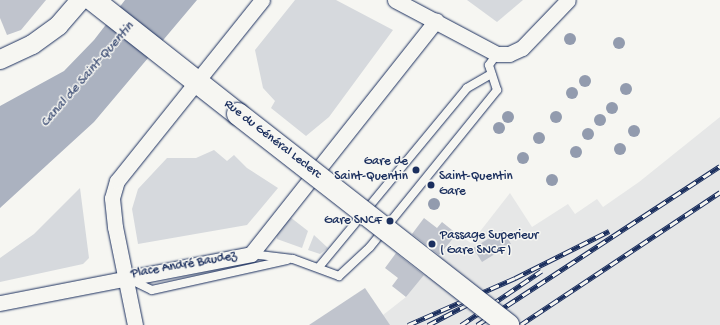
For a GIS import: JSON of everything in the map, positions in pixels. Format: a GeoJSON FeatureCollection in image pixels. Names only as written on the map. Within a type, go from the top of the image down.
{"type":"FeatureCollection","features":[{"type":"Feature","properties":{"kind":"main road","name":"Rue du Général Leclerc"},"geometry":{"type":"LineString","coordinates":[[90,1],[198,82],[508,325]]}},
{"type":"Feature","properties":{"kind":"street","name":"Place André Baudez"},"geometry":{"type":"LineString","coordinates":[[251,254],[126,278],[115,227],[112,198],[117,181],[127,165],[198,82],[262,0]]}},
{"type":"Feature","properties":{"kind":"street"},"geometry":{"type":"LineString","coordinates":[[394,0],[498,54],[509,54],[522,48],[568,0]]}},
{"type":"Feature","properties":{"kind":"street"},"geometry":{"type":"LineString","coordinates":[[0,59],[32,44],[90,1]]}},
{"type":"Feature","properties":{"kind":"street"},"geometry":{"type":"LineString","coordinates":[[251,254],[436,21]]}},
{"type":"Feature","properties":{"kind":"street"},"geometry":{"type":"LineString","coordinates":[[0,303],[126,278],[135,325]]}},
{"type":"Feature","properties":{"kind":"lane"},"geometry":{"type":"LineString","coordinates":[[251,254],[293,259],[319,267],[339,276],[370,247],[497,90],[489,64],[498,54]]}},
{"type":"Feature","properties":{"kind":"lane"},"geometry":{"type":"LineString","coordinates":[[319,267],[467,88],[491,74]]}},
{"type":"Feature","properties":{"kind":"lane"},"geometry":{"type":"LineString","coordinates":[[126,278],[152,290],[293,259]]}},
{"type":"Feature","properties":{"kind":"shaded area"},"geometry":{"type":"Polygon","coordinates":[[[295,0],[336,0],[393,30],[329,117],[306,136],[271,108],[275,101],[263,88],[255,50],[295,0]]]}},
{"type":"Feature","properties":{"kind":"shaded area"},"geometry":{"type":"Polygon","coordinates":[[[467,0],[523,0],[497,22],[467,0]]]}},
{"type":"Feature","properties":{"kind":"shaded area"},"geometry":{"type":"Polygon","coordinates":[[[720,117],[720,325],[385,325],[383,315],[406,297],[457,234],[471,243],[510,193],[532,227],[568,204],[575,214],[597,199],[603,207],[639,182],[720,117]]]}},
{"type":"Feature","properties":{"kind":"shaded area"},"geometry":{"type":"Polygon","coordinates":[[[214,150],[227,161],[234,155],[247,168],[278,188],[247,225],[138,244],[132,209],[138,189],[167,158],[196,158],[214,150]]]}},
{"type":"Feature","properties":{"kind":"shaded area"},"geometry":{"type":"Polygon","coordinates":[[[80,188],[89,258],[83,264],[0,282],[0,258],[34,234],[80,188]]]}},
{"type":"Feature","properties":{"kind":"shaded area"},"geometry":{"type":"Polygon","coordinates":[[[290,217],[308,231],[302,248],[277,239],[276,234],[290,217]]]}},
{"type":"Feature","properties":{"kind":"shaded area"},"geometry":{"type":"Polygon","coordinates":[[[314,235],[328,248],[320,254],[308,250],[314,235]]]}},
{"type":"Feature","properties":{"kind":"water","name":"Canal de Saint-Quentin"},"geometry":{"type":"Polygon","coordinates":[[[125,0],[197,0],[94,122],[0,208],[0,106],[64,71],[94,40],[125,0]]]}},
{"type":"Feature","properties":{"kind":"building"},"geometry":{"type":"Polygon","coordinates":[[[0,0],[46,0],[21,30],[7,35],[0,18],[0,0]]]}},
{"type":"Feature","properties":{"kind":"building"},"geometry":{"type":"Polygon","coordinates":[[[424,218],[437,228],[442,222],[457,234],[439,255],[412,234],[424,218]]]}},
{"type":"Feature","properties":{"kind":"building"},"geometry":{"type":"Polygon","coordinates":[[[503,230],[511,244],[482,262],[473,248],[503,230]]]}},
{"type":"Feature","properties":{"kind":"building"},"geometry":{"type":"Polygon","coordinates":[[[396,253],[424,275],[406,297],[392,286],[398,278],[385,268],[396,253]]]}},
{"type":"Feature","properties":{"kind":"building"},"geometry":{"type":"Polygon","coordinates":[[[365,288],[390,325],[309,325],[365,288]]]}},
{"type":"Feature","properties":{"kind":"railway"},"geometry":{"type":"LineString","coordinates":[[477,325],[720,166]]}},
{"type":"Feature","properties":{"kind":"railway"},"geometry":{"type":"LineString","coordinates":[[520,325],[720,192]]}},
{"type":"Feature","properties":{"kind":"railway"},"geometry":{"type":"LineString","coordinates":[[408,325],[515,278],[609,231]]}},
{"type":"Feature","properties":{"kind":"railway"},"geometry":{"type":"LineString","coordinates":[[461,325],[541,271]]}},
{"type":"Feature","properties":{"kind":"railway"},"geometry":{"type":"LineString","coordinates":[[428,325],[478,299]]}},
{"type":"Feature","properties":{"kind":"place","name":"Gare de Saint-Quentin"},"geometry":{"type":"Point","coordinates":[416,170]}},
{"type":"Feature","properties":{"kind":"place","name":"Saint-Quentin Gare"},"geometry":{"type":"Point","coordinates":[431,185]}},
{"type":"Feature","properties":{"kind":"place","name":"Gare SNCF"},"geometry":{"type":"Point","coordinates":[390,221]}},
{"type":"Feature","properties":{"kind":"place","name":"Passage Superieur ( Gare SNCF )"},"geometry":{"type":"Point","coordinates":[432,244]}}]}
